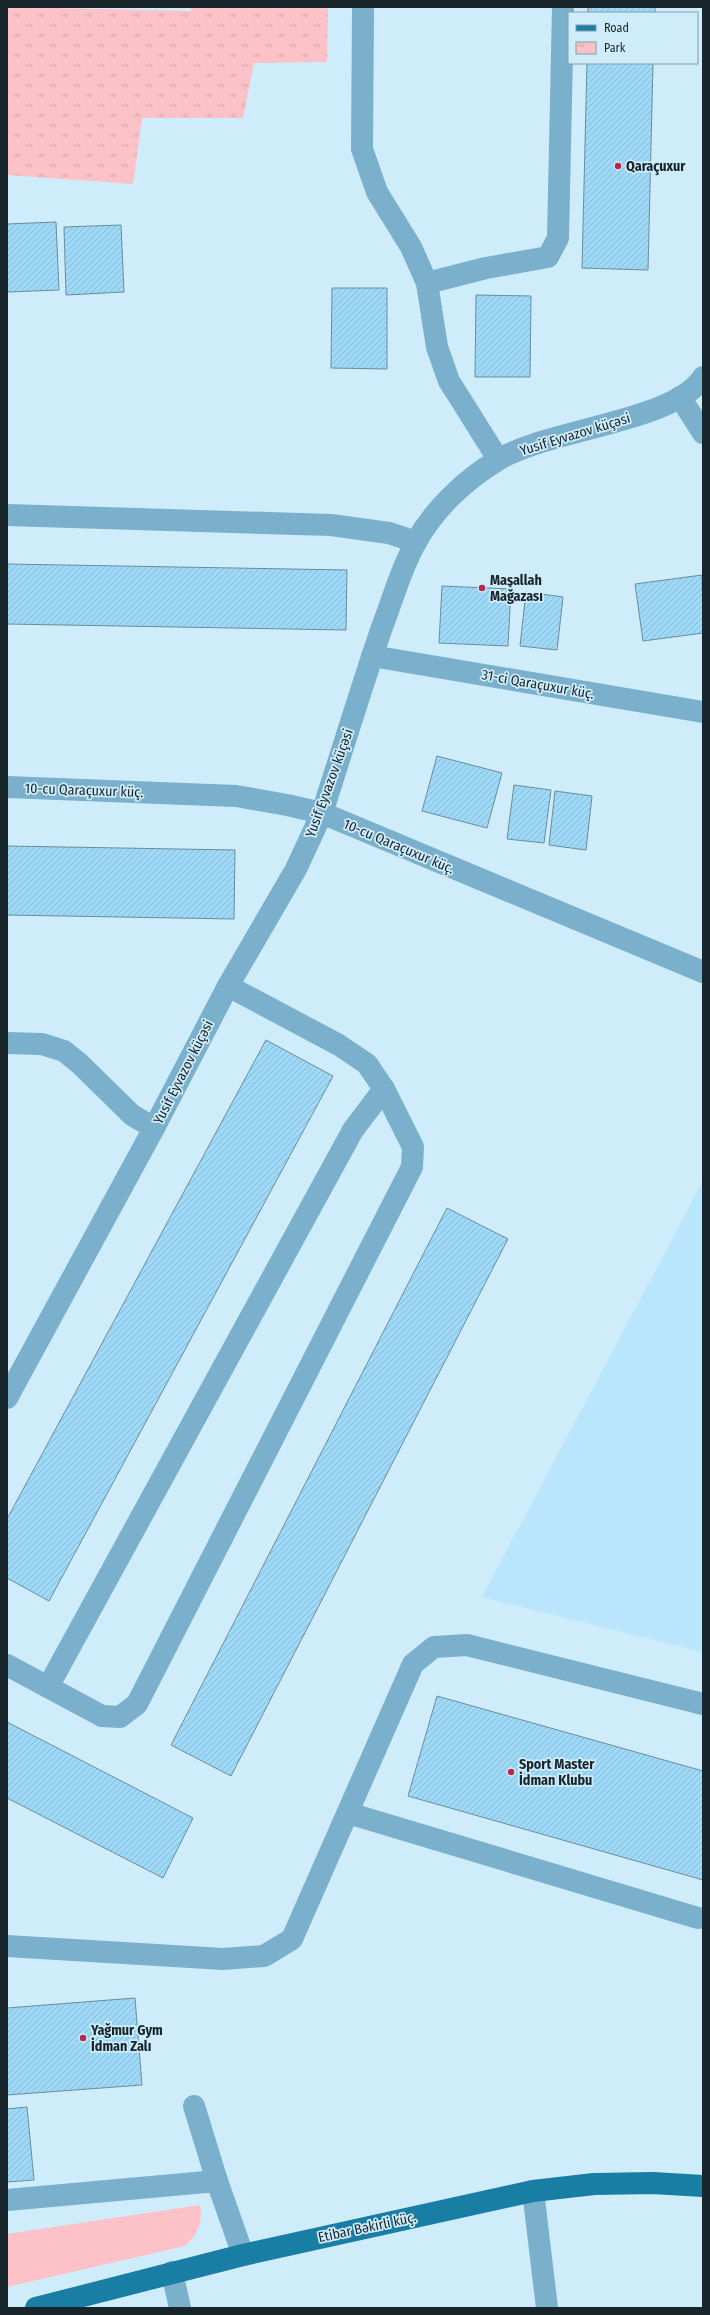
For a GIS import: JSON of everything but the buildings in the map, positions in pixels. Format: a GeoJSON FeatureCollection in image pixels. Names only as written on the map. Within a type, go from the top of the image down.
{"type":"FeatureCollection","features":[{"type":"Feature","properties":{"kind":"main road","name":"Etibar Bəkirli küç."},"geometry":{"type":"LineString","coordinates":[[36,2308],[243,2255],[533,2191],[601,2184],[653,2183],[703,2186]]}},
{"type":"Feature","properties":{"kind":"street"},"geometry":{"type":"LineString","coordinates":[[363,7],[362,149],[377,192],[411,247],[427,283],[437,347],[449,381],[498,459]]}},
{"type":"Feature","properties":{"kind":"street"},"geometry":{"type":"LineString","coordinates":[[427,283],[486,268],[548,257],[558,238],[563,7]]}},
{"type":"Feature","properties":{"kind":"street","name":"Yusif Eyvazov küçəsi"},"geometry":{"type":"LineString","coordinates":[[7,1398],[154,1128],[228,986],[296,869],[322,813],[372,656],[398,583],[416,542],[433,516],[464,485],[498,459],[530,444],[642,414],[680,397],[699,384],[703,377]]}},
{"type":"Feature","properties":{"kind":"street"},"geometry":{"type":"LineString","coordinates":[[680,397],[703,433]]}},
{"type":"Feature","properties":{"kind":"street"},"geometry":{"type":"LineString","coordinates":[[7,515],[331,525],[389,533],[416,542]]}},
{"type":"Feature","properties":{"kind":"street","name":"31-ci Qaraçuxur küç."},"geometry":{"type":"LineString","coordinates":[[372,656],[703,712]]}},
{"type":"Feature","properties":{"kind":"street","name":"10-cu Qaraçuxur küç."},"geometry":{"type":"LineString","coordinates":[[7,787],[236,796],[287,804],[322,813],[703,972]]}},
{"type":"Feature","properties":{"kind":"street"},"geometry":{"type":"LineString","coordinates":[[7,1665],[102,1716],[120,1717],[136,1704],[412,1167],[413,1148],[384,1089],[367,1064],[339,1045],[228,986]]}},
{"type":"Feature","properties":{"kind":"street"},"geometry":{"type":"LineString","coordinates":[[7,1043],[42,1044],[64,1052],[80,1064],[132,1115],[154,1128]]}},
{"type":"Feature","properties":{"kind":"street"},"geometry":{"type":"LineString","coordinates":[[48,1687],[353,1130],[384,1089]]}},
{"type":"Feature","properties":{"kind":"street"},"geometry":{"type":"LineString","coordinates":[[7,1946],[222,1959],[264,1956],[292,1939],[413,1664],[434,1647],[467,1645],[703,1704]]}},
{"type":"Feature","properties":{"kind":"street"},"geometry":{"type":"LineString","coordinates":[[348,1813],[698,1918]]}},
{"type":"Feature","properties":{"kind":"street"},"geometry":{"type":"LineString","coordinates":[[194,2106],[217,2181],[243,2255]]}},
{"type":"Feature","properties":{"kind":"street"},"geometry":{"type":"LineString","coordinates":[[7,2200],[217,2181]]}},
{"type":"Feature","properties":{"kind":"street"},"geometry":{"type":"LineString","coordinates":[[533,2191],[547,2308]]}},
{"type":"Feature","properties":{"kind":"street"},"geometry":{"type":"LineString","coordinates":[[172,2272],[180,2308]]}},
{"type":"Feature","properties":{"kind":"shaded area"},"geometry":{"type":"Polygon","coordinates":[[[703,1181],[703,1652],[482,1597],[703,1181]]]}},
{"type":"Feature","properties":{"kind":"green space"},"geometry":{"type":"Polygon","coordinates":[[[7,7],[191,11],[192,7],[328,7],[327,62],[254,63],[243,118],[142,118],[133,184],[7,175],[7,7]]]}},
{"type":"Feature","properties":{"kind":"green space"},"geometry":{"type":"Polygon","coordinates":[[[200,2205],[200,2223],[193,2237],[185,2246],[7,2287],[7,2234],[200,2205]]]}},
{"type":"Feature","properties":{"kind":"place","name":"Qaraçuxur"},"geometry":{"type":"Point","coordinates":[618,166]}},
{"type":"Feature","properties":{"kind":"place","name":"Maşallah Mağazası"},"geometry":{"type":"Point","coordinates":[482,588]}},
{"type":"Feature","properties":{"kind":"place","name":"Sport Master İdman Klubu"},"geometry":{"type":"Point","coordinates":[511,1772]}},
{"type":"Feature","properties":{"kind":"place","name":"Yağmur Gym İdman Zalı"},"geometry":{"type":"Point","coordinates":[83,2038]}}]}
